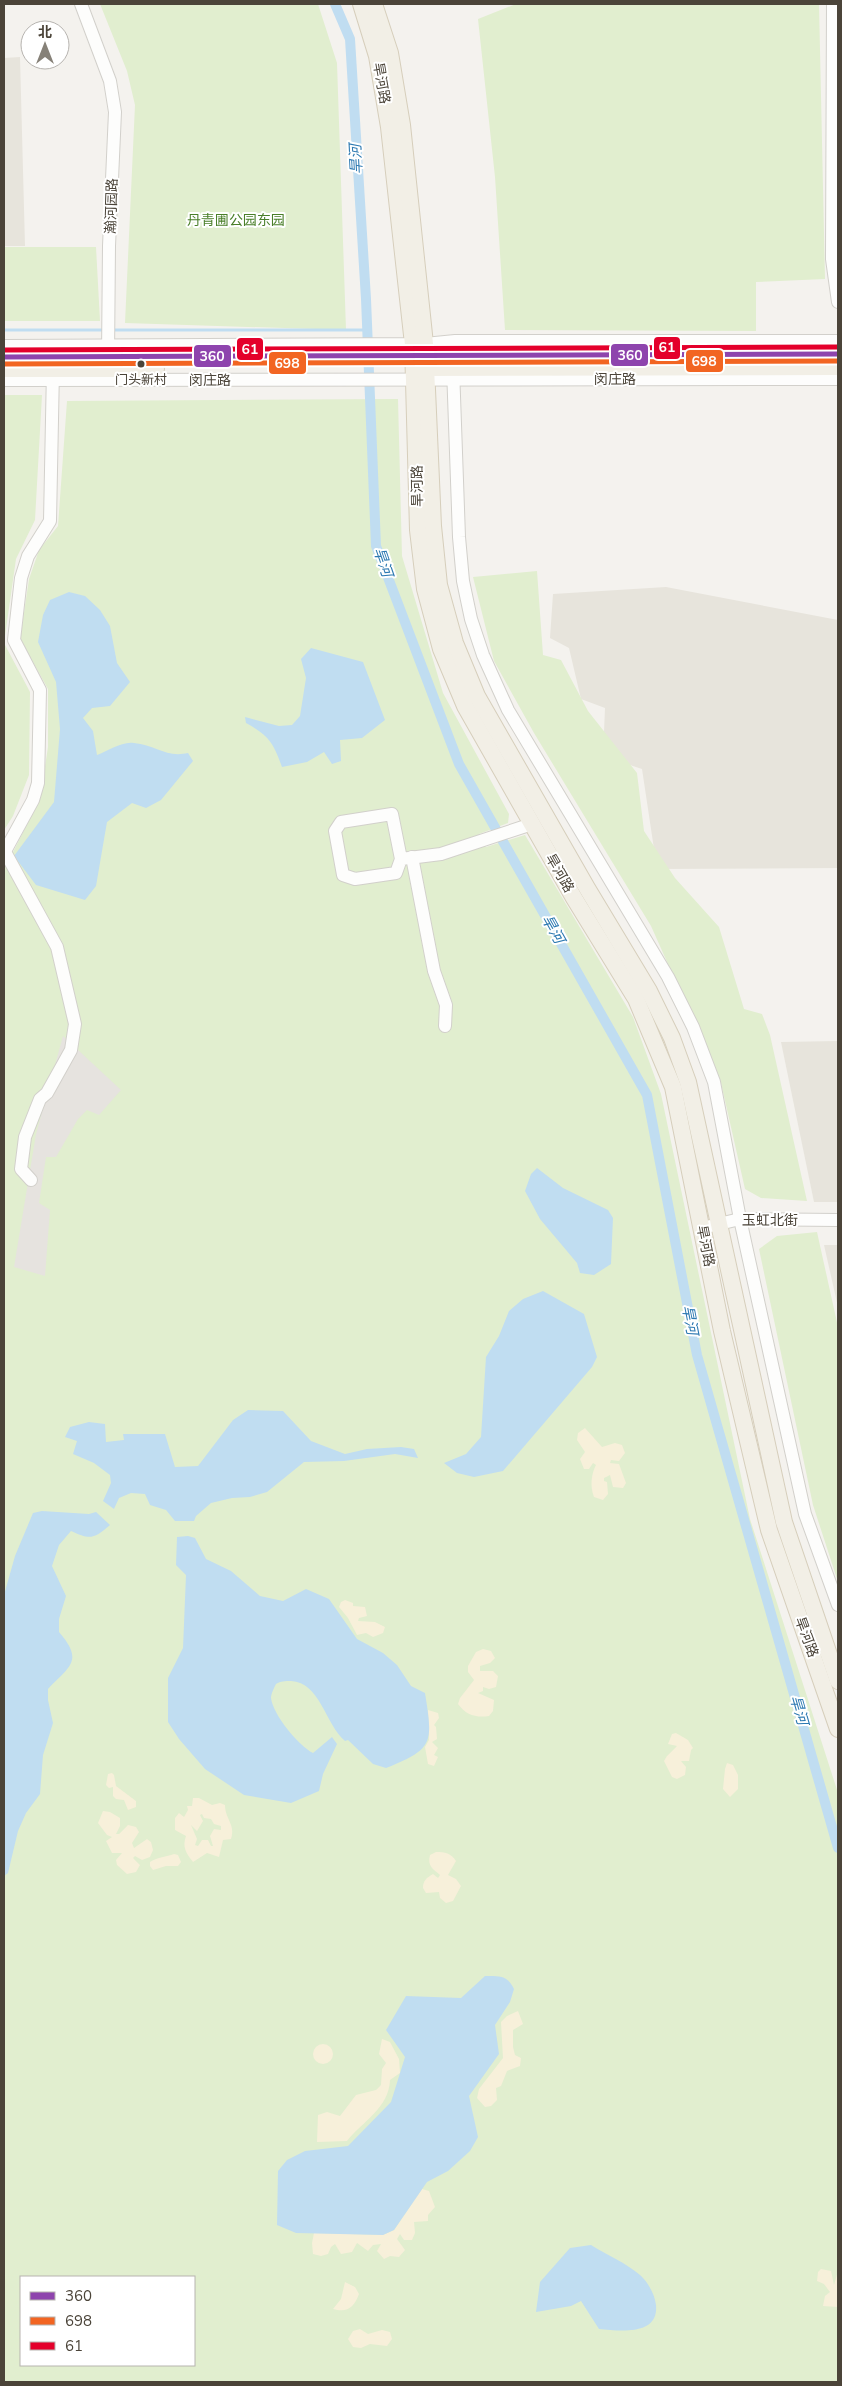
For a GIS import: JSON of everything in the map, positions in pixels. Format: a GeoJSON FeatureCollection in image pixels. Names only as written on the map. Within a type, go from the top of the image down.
{"type":"FeatureCollection","features":[{"type":"Feature","properties":{"kind":"main road","name":"旱河路"},"geometry":{"type":"LineString","coordinates":[[361,4],[377,56],[384,88],[420,362],[418,530],[425,589],[441,650],[465,706],[526,826],[574,898],[636,999],[687,1108],[702,1228],[722,1331],[769,1530],[838,1729]]}},
{"type":"Feature","properties":{"kind":"main road","name":"旱河路"},"geometry":{"type":"LineString","coordinates":[[374,4],[390,53],[396,86],[439,585],[456,643],[477,696],[587,888],[649,990],[672,1038],[687,1108],[720,1224],[765,1442],[784,1522],[838,1681]]}},
{"type":"Feature","properties":{"kind":"main road","name":"闵庄路"},"geometry":{"type":"LineString","coordinates":[[4,357],[108,341],[357,362]]}},
{"type":"Feature","properties":{"kind":"main road","name":"闵庄路"},"geometry":{"type":"LineString","coordinates":[[391,362],[420,362],[457,355],[838,354]]}},
{"type":"Feature","properties":{"kind":"main road","name":"闵庄路"},"geometry":{"type":"LineString","coordinates":[[4,369],[53,374],[357,362]]}},
{"type":"Feature","properties":{"kind":"main road"},"geometry":{"type":"LineString","coordinates":[[357,362],[391,362]]}},
{"type":"Feature","properties":{"kind":"main road","name":"闵庄路"},"geometry":{"type":"LineString","coordinates":[[420,362],[453,374],[838,368]]}},
{"type":"Feature","properties":{"kind":"street","name":"瀚河园路"},"geometry":{"type":"LineString","coordinates":[[81,4],[110,81],[115,112],[108,341]]}},
{"type":"Feature","properties":{"kind":"street"},"geometry":{"type":"LineString","coordinates":[[833,4],[832,259],[838,302]]}},
{"type":"Feature","properties":{"kind":"street","name":"闵庄路"},"geometry":{"type":"LineString","coordinates":[[4,346],[108,341]]}},
{"type":"Feature","properties":{"kind":"street"},"geometry":{"type":"LineString","coordinates":[[31,1180],[21,1170],[24,1137],[40,1099],[47,1093],[71,1050],[75,1024],[57,947],[5,851],[33,800],[38,783],[40,690],[14,640],[21,578],[28,556],[50,521],[53,374],[108,341]]}},
{"type":"Feature","properties":{"kind":"street","name":"闵庄路"},"geometry":{"type":"LineString","coordinates":[[391,362],[420,362],[456,341],[838,341]]}},
{"type":"Feature","properties":{"kind":"street"},"geometry":{"type":"LineString","coordinates":[[600,341],[625,354]]}},
{"type":"Feature","properties":{"kind":"street"},"geometry":{"type":"LineString","coordinates":[[357,362],[391,362]]}},
{"type":"Feature","properties":{"kind":"street","name":"闵庄路"},"geometry":{"type":"LineString","coordinates":[[4,380],[53,374]]}},
{"type":"Feature","properties":{"kind":"street","name":"闵庄路"},"geometry":{"type":"LineString","coordinates":[[453,374],[838,378]]}},
{"type":"Feature","properties":{"kind":"street"},"geometry":{"type":"LineString","coordinates":[[453,374],[459,537],[463,580],[470,619],[483,655],[508,710],[668,977],[693,1027],[714,1082],[740,1219],[805,1514],[838,1605]]}},
{"type":"Feature","properties":{"kind":"street"},"geometry":{"type":"LineString","coordinates":[[446,1026],[446,1005],[434,971],[407,858],[392,814],[341,822],[335,831],[343,875],[355,878],[396,873],[407,858],[441,854],[526,826]]}},
{"type":"Feature","properties":{"kind":"street","name":"玉虹北街"},"geometry":{"type":"LineString","coordinates":[[702,1228],[740,1219],[838,1220]]}},
{"type":"Feature","properties":{"kind":"shaded area"},"geometry":{"type":"Polygon","coordinates":[[[20,57],[25,246],[4,246],[4,58],[20,57]]]}},
{"type":"Feature","properties":{"kind":"shaded area"},"geometry":{"type":"Polygon","coordinates":[[[666,587],[838,620],[838,868],[657,869],[642,769],[603,756],[605,708],[581,699],[569,648],[550,638],[553,594],[666,587]]]}},
{"type":"Feature","properties":{"kind":"shaded area"},"geometry":{"type":"Polygon","coordinates":[[[63,1036],[121,1090],[99,1115],[87,1110],[78,1119],[56,1157],[46,1157],[39,1203],[50,1210],[45,1276],[14,1267],[36,1134],[63,1036]]]}},
{"type":"Feature","properties":{"kind":"shaded area"},"geometry":{"type":"Polygon","coordinates":[[[838,1041],[838,1202],[814,1202],[781,1042],[838,1041]]]}},
{"type":"Feature","properties":{"kind":"shaded area"},"geometry":{"type":"Polygon","coordinates":[[[824,1245],[838,1245],[838,1307],[824,1245]]]}},
{"type":"Feature","properties":{"kind":"green space","name":"丹青圃公园东园"},"geometry":{"type":"Polygon","coordinates":[[[100,4],[318,4],[337,63],[346,330],[125,323],[135,105],[127,71],[100,4]]]}},
{"type":"Feature","properties":{"kind":"green space"},"geometry":{"type":"Polygon","coordinates":[[[516,4],[819,4],[825,279],[756,282],[756,331],[505,330],[495,177],[478,19],[516,4]]]}},
{"type":"Feature","properties":{"kind":"green space"},"geometry":{"type":"Polygon","coordinates":[[[4,247],[96,247],[100,321],[4,321],[4,247]]]}},
{"type":"Feature","properties":{"kind":"green space"},"geometry":{"type":"Polygon","coordinates":[[[4,395],[42,395],[35,520],[16,559],[4,643],[4,395]]]}},
{"type":"Feature","properties":{"kind":"green space"},"geometry":{"type":"Polygon","coordinates":[[[398,399],[402,556],[443,693],[509,814],[508,823],[479,834],[486,847],[525,835],[633,1017],[661,1094],[750,1519],[838,1793],[838,2382],[4,2382],[4,859],[12,854],[40,799],[48,747],[48,689],[20,639],[29,579],[39,550],[58,526],[67,401],[398,399]]]}},
{"type":"Feature","properties":{"kind":"green space"},"geometry":{"type":"Polygon","coordinates":[[[537,571],[543,655],[561,660],[588,711],[637,773],[644,831],[675,878],[719,927],[744,1009],[762,1014],[770,1035],[807,1201],[761,1198],[745,1189],[721,1083],[651,926],[534,733],[494,661],[473,577],[537,571]]]}},
{"type":"Feature","properties":{"kind":"green space"},"geometry":{"type":"Polygon","coordinates":[[[4,643],[30,692],[29,775],[13,816],[4,830],[4,643]]]}},
{"type":"Feature","properties":{"kind":"green space"},"geometry":{"type":"Polygon","coordinates":[[[817,1232],[838,1327],[838,1582],[813,1505],[759,1249],[777,1236],[817,1232]]]}},
{"type":"Feature","properties":{"kind":"sand"},"geometry":{"type":"Polygon","coordinates":[[[585,1428],[602,1447],[615,1443],[622,1445],[625,1453],[619,1461],[611,1460],[610,1463],[619,1464],[626,1483],[623,1488],[613,1487],[610,1475],[604,1478],[604,1481],[607,1482],[608,1494],[603,1500],[594,1497],[592,1489],[593,1472],[596,1465],[593,1463],[589,1469],[584,1469],[580,1459],[585,1452],[577,1440],[578,1433],[585,1428]]]}},
{"type":"Feature","properties":{"kind":"sand"},"geometry":{"type":"Polygon","coordinates":[[[345,1600],[353,1603],[353,1606],[365,1607],[367,1616],[359,1618],[358,1621],[375,1622],[385,1627],[383,1633],[373,1637],[366,1633],[357,1635],[348,1618],[339,1607],[341,1602],[345,1600]]]}},
{"type":"Feature","properties":{"kind":"sand"},"geometry":{"type":"Polygon","coordinates":[[[483,1649],[491,1651],[495,1658],[490,1663],[480,1666],[480,1671],[493,1671],[498,1676],[496,1687],[489,1689],[483,1687],[483,1691],[478,1693],[494,1700],[493,1711],[489,1716],[480,1717],[468,1713],[458,1704],[460,1698],[474,1680],[468,1672],[468,1666],[476,1652],[483,1649]]]}},
{"type":"Feature","properties":{"kind":"sand"},"geometry":{"type":"Polygon","coordinates":[[[428,1710],[438,1713],[439,1718],[434,1725],[436,1727],[437,1739],[432,1742],[438,1748],[434,1755],[438,1757],[434,1766],[428,1764],[425,1747],[429,1740],[428,1710]]]}},
{"type":"Feature","properties":{"kind":"sand"},"geometry":{"type":"Polygon","coordinates":[[[676,1733],[688,1740],[693,1748],[689,1761],[681,1761],[686,1767],[685,1775],[677,1779],[672,1777],[664,1761],[677,1746],[668,1744],[672,1734],[676,1733]]]}},
{"type":"Feature","properties":{"kind":"sand"},"geometry":{"type":"Polygon","coordinates":[[[727,1763],[733,1765],[738,1775],[738,1789],[730,1797],[723,1789],[727,1763]]]}},
{"type":"Feature","properties":{"kind":"sand"},"geometry":{"type":"Polygon","coordinates":[[[112,1773],[116,1786],[136,1801],[136,1807],[128,1810],[124,1800],[116,1799],[113,1796],[113,1787],[109,1788],[106,1785],[108,1774],[112,1773]]]}},
{"type":"Feature","properties":{"kind":"sand"},"geometry":{"type":"Polygon","coordinates":[[[193,1798],[199,1798],[212,1805],[220,1803],[225,1805],[232,1834],[231,1839],[223,1840],[219,1857],[207,1853],[193,1862],[187,1853],[184,1843],[186,1836],[175,1830],[175,1818],[179,1813],[184,1817],[188,1810],[187,1806],[192,1806],[193,1798]],[[202,1814],[200,1815],[203,1821],[197,1831],[191,1825],[197,1839],[195,1845],[198,1846],[202,1840],[208,1840],[211,1846],[213,1846],[210,1836],[214,1829],[221,1830],[221,1826],[214,1824],[211,1819],[204,1818],[202,1814]]]}},
{"type":"Feature","properties":{"kind":"sand"},"geometry":{"type":"Polygon","coordinates":[[[103,1811],[110,1812],[120,1818],[120,1826],[116,1834],[119,1834],[128,1825],[136,1827],[139,1832],[132,1843],[134,1848],[147,1839],[151,1842],[153,1850],[150,1857],[142,1860],[135,1856],[133,1858],[140,1865],[136,1872],[127,1874],[117,1865],[116,1860],[122,1853],[112,1853],[106,1841],[112,1837],[107,1835],[98,1823],[103,1811]]]}},
{"type":"Feature","properties":{"kind":"sand"},"geometry":{"type":"Polygon","coordinates":[[[436,1852],[448,1854],[454,1858],[456,1861],[448,1875],[456,1879],[461,1886],[453,1901],[446,1903],[440,1898],[439,1892],[426,1893],[423,1888],[424,1882],[428,1877],[433,1874],[438,1878],[440,1875],[431,1867],[429,1862],[430,1855],[436,1852]]]}},
{"type":"Feature","properties":{"kind":"sand"},"geometry":{"type":"Polygon","coordinates":[[[174,1854],[178,1855],[181,1862],[178,1866],[166,1866],[153,1870],[150,1866],[150,1862],[153,1860],[174,1854]]]}},
{"type":"Feature","properties":{"kind":"sand"},"geometry":{"type":"Polygon","coordinates":[[[518,2011],[523,2024],[513,2030],[513,2047],[515,2055],[521,2058],[520,2066],[507,2071],[501,2086],[496,2088],[497,2100],[491,2106],[485,2107],[477,2098],[479,2089],[503,2058],[501,2022],[507,2016],[518,2011]]]}},
{"type":"Feature","properties":{"kind":"sand"},"geometry":{"type":"Polygon","coordinates":[[[382,2039],[390,2042],[399,2059],[400,2073],[390,2080],[389,2090],[385,2099],[374,2114],[347,2141],[317,2142],[318,2115],[327,2112],[340,2116],[356,2095],[376,2090],[381,2085],[382,2069],[386,2063],[379,2054],[382,2039]]]}},
{"type":"Feature","properties":{"kind":"sand"},"geometry":{"type":"Polygon","coordinates":[[[323,2044],[330,2047],[333,2054],[330,2061],[323,2064],[316,2061],[313,2054],[316,2047],[323,2044]]]}},
{"type":"Feature","properties":{"kind":"sand"},"geometry":{"type":"Polygon","coordinates":[[[422,2189],[429,2191],[435,2207],[428,2215],[428,2221],[414,2222],[415,2233],[412,2240],[404,2240],[400,2234],[397,2239],[405,2250],[399,2257],[390,2256],[384,2259],[377,2251],[381,2244],[373,2245],[368,2251],[357,2243],[352,2252],[341,2254],[335,2244],[331,2247],[328,2254],[321,2256],[313,2254],[312,2243],[314,2233],[383,2235],[394,2230],[422,2189]]]}},
{"type":"Feature","properties":{"kind":"sand"},"geometry":{"type":"Polygon","coordinates":[[[821,2269],[831,2271],[834,2285],[838,2271],[838,2307],[823,2306],[825,2296],[830,2292],[824,2284],[817,2281],[818,2272],[821,2269]]]}},
{"type":"Feature","properties":{"kind":"sand"},"geometry":{"type":"Polygon","coordinates":[[[345,2282],[355,2287],[359,2294],[357,2299],[350,2308],[343,2310],[333,2309],[341,2299],[345,2282]]]}},
{"type":"Feature","properties":{"kind":"sand"},"geometry":{"type":"Polygon","coordinates":[[[360,2329],[368,2334],[382,2330],[390,2332],[392,2339],[387,2346],[370,2344],[361,2348],[353,2347],[348,2339],[353,2331],[360,2329]]]}},
{"type":"Feature","properties":{"kind":"water"},"geometry":{"type":"Polygon","coordinates":[[[69,592],[85,596],[100,610],[110,626],[117,663],[130,682],[110,706],[92,708],[83,718],[93,731],[97,755],[120,745],[134,743],[167,753],[188,753],[193,761],[161,800],[146,808],[132,803],[107,822],[96,886],[85,900],[36,885],[14,856],[54,802],[60,729],[56,682],[38,642],[43,615],[50,600],[69,592]]]}},
{"type":"Feature","properties":{"kind":"water"},"geometry":{"type":"Polygon","coordinates":[[[311,648],[363,662],[385,720],[362,738],[340,740],[341,761],[332,764],[324,752],[307,762],[282,767],[276,751],[269,740],[246,723],[245,717],[279,726],[292,725],[300,716],[306,678],[301,659],[311,648]]]}},
{"type":"Feature","properties":{"kind":"water"},"geometry":{"type":"Polygon","coordinates":[[[537,1168],[563,1188],[608,1210],[613,1218],[611,1264],[594,1275],[580,1273],[577,1263],[540,1219],[525,1191],[531,1174],[537,1168]]]}},
{"type":"Feature","properties":{"kind":"water"},"geometry":{"type":"Polygon","coordinates":[[[543,1291],[584,1314],[597,1357],[592,1367],[503,1471],[474,1477],[457,1473],[444,1463],[466,1454],[481,1437],[486,1357],[499,1336],[509,1311],[523,1299],[543,1291]]]}},
{"type":"Feature","properties":{"kind":"water"},"geometry":{"type":"Polygon","coordinates":[[[248,1410],[283,1411],[311,1441],[345,1454],[367,1449],[401,1447],[414,1449],[418,1458],[395,1454],[344,1461],[304,1462],[267,1492],[250,1497],[232,1498],[211,1503],[196,1516],[194,1521],[175,1521],[166,1510],[150,1505],[145,1494],[131,1493],[119,1498],[114,1509],[103,1501],[111,1483],[110,1475],[94,1463],[73,1454],[77,1441],[65,1437],[70,1427],[89,1422],[105,1424],[106,1442],[124,1440],[123,1434],[165,1434],[175,1467],[198,1466],[233,1420],[248,1410]]]}},
{"type":"Feature","properties":{"kind":"water"},"geometry":{"type":"Polygon","coordinates":[[[42,1511],[89,1514],[96,1512],[110,1525],[92,1537],[83,1536],[71,1531],[59,1545],[52,1566],[66,1596],[59,1619],[59,1632],[67,1642],[72,1657],[68,1669],[48,1689],[48,1700],[53,1723],[43,1755],[40,1794],[26,1813],[18,1831],[8,1873],[4,1876],[4,1595],[15,1556],[33,1513],[42,1511]]]}},
{"type":"Feature","properties":{"kind":"water"},"geometry":{"type":"Polygon","coordinates":[[[188,1536],[195,1538],[206,1559],[231,1571],[260,1596],[283,1601],[306,1589],[329,1599],[357,1639],[383,1653],[397,1665],[411,1686],[425,1693],[429,1734],[422,1749],[386,1768],[373,1764],[348,1740],[345,1741],[338,1734],[316,1696],[309,1688],[301,1683],[285,1681],[276,1684],[271,1698],[281,1721],[301,1744],[313,1753],[332,1737],[337,1744],[323,1774],[319,1791],[291,1803],[244,1795],[205,1769],[179,1739],[168,1722],[168,1678],[183,1648],[186,1575],[176,1565],[177,1537],[188,1536]]]}},
{"type":"Feature","properties":{"kind":"water"},"geometry":{"type":"Polygon","coordinates":[[[485,1976],[502,1977],[509,1981],[514,1989],[510,2002],[495,2025],[499,2054],[469,2096],[478,2137],[470,2151],[448,2171],[427,2182],[394,2230],[383,2235],[296,2233],[277,2225],[278,2171],[287,2160],[305,2151],[348,2146],[391,2102],[405,2057],[386,2030],[406,1996],[461,1998],[485,1976]]]}},
{"type":"Feature","properties":{"kind":"water"},"geometry":{"type":"Polygon","coordinates":[[[591,2245],[629,2267],[646,2281],[653,2293],[656,2305],[655,2315],[645,2327],[627,2330],[599,2329],[581,2301],[571,2306],[536,2312],[540,2282],[570,2248],[591,2245]]]}},
{"type":"Feature","properties":{"kind":"waterway","name":"旱河"},"geometry":{"type":"LineString","coordinates":[[335,4],[350,39],[366,299],[376,546],[459,764],[647,1095],[697,1355],[838,1848]]}},
{"type":"Feature","properties":{"kind":"waterway"},"geometry":{"type":"LineString","coordinates":[[4,330],[106,330]]}},
{"type":"Feature","properties":{"kind":"waterway"},"geometry":{"type":"LineString","coordinates":[[112,330],[367,330]]}},
{"type":"Feature","properties":{"kind":"transit line","name":"61"},"geometry":{"type":"LineString","coordinates":[[4,350],[838,347]]}},
{"type":"Feature","properties":{"kind":"transit line","name":"360"},"geometry":{"type":"LineString","coordinates":[[4,357],[838,354]]}},
{"type":"Feature","properties":{"kind":"transit line","name":"698"},"geometry":{"type":"LineString","coordinates":[[4,364],[838,361]]}},
{"type":"Feature","properties":{"kind":"place","name":"门头新村"},"geometry":{"type":"Point","coordinates":[141,364]}}]}
